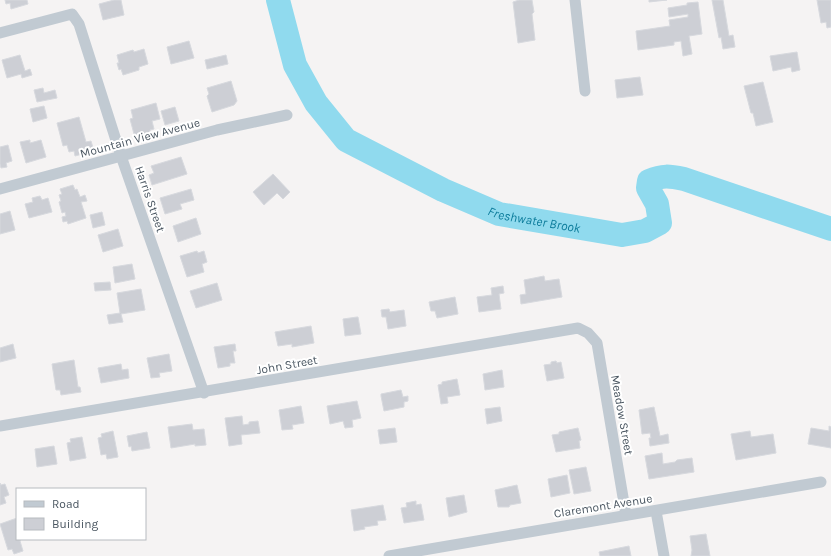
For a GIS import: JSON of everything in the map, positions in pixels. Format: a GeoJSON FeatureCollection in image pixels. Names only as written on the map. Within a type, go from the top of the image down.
{"type":"FeatureCollection","features":[{"type":"Feature","properties":{"kind":"street"},"geometry":{"type":"LineString","coordinates":[[575,0],[585,92]]}},
{"type":"Feature","properties":{"kind":"street","name":"Harris Street"},"geometry":{"type":"LineString","coordinates":[[0,33],[72,14],[79,24],[121,156],[204,393]]}},
{"type":"Feature","properties":{"kind":"street","name":"Mountain View Avenue"},"geometry":{"type":"LineString","coordinates":[[0,189],[217,130],[287,115]]}},
{"type":"Feature","properties":{"kind":"street","name":"John Street"},"geometry":{"type":"LineString","coordinates":[[0,426],[204,393],[578,328]]}},
{"type":"Feature","properties":{"kind":"street","name":"Meadow Street"},"geometry":{"type":"LineString","coordinates":[[578,328],[588,333],[597,343],[626,515]]}},
{"type":"Feature","properties":{"kind":"street","name":"Claremont Avenue"},"geometry":{"type":"LineString","coordinates":[[389,556],[821,482]]}},
{"type":"Feature","properties":{"kind":"street"},"geometry":{"type":"LineString","coordinates":[[656,511],[664,556]]}},
{"type":"Feature","properties":{"kind":"building"},"geometry":{"type":"Polygon","coordinates":[[[5,0],[27,0],[28,4],[11,9],[10,3],[6,4],[5,0]]]}},
{"type":"Feature","properties":{"kind":"building"},"geometry":{"type":"Polygon","coordinates":[[[114,0],[121,0],[124,15],[103,20],[99,4],[114,0]]]}},
{"type":"Feature","properties":{"kind":"building"},"geometry":{"type":"Polygon","coordinates":[[[519,0],[532,0],[535,40],[518,43],[513,2],[519,0]]]}},
{"type":"Feature","properties":{"kind":"building"},"geometry":{"type":"Polygon","coordinates":[[[649,0],[667,0],[649,2],[649,0]]]}},
{"type":"Feature","properties":{"kind":"building"},"geometry":{"type":"Polygon","coordinates":[[[712,0],[723,0],[729,36],[733,35],[735,47],[723,49],[721,37],[719,38],[712,0]]]}},
{"type":"Feature","properties":{"kind":"building"},"geometry":{"type":"Polygon","coordinates":[[[817,0],[831,0],[831,27],[827,28],[826,22],[821,23],[817,0]]]}},
{"type":"Feature","properties":{"kind":"building"},"geometry":{"type":"Polygon","coordinates":[[[698,2],[702,34],[689,36],[692,54],[683,56],[681,41],[674,42],[674,45],[638,50],[636,31],[670,26],[669,20],[688,17],[688,14],[669,17],[668,8],[698,2]]]}},
{"type":"Feature","properties":{"kind":"building"},"geometry":{"type":"Polygon","coordinates":[[[189,41],[194,58],[171,64],[167,47],[189,41]]]}},
{"type":"Feature","properties":{"kind":"building"},"geometry":{"type":"Polygon","coordinates":[[[144,49],[148,64],[139,67],[139,70],[123,75],[121,69],[119,70],[117,55],[133,50],[134,52],[144,49]]]}},
{"type":"Feature","properties":{"kind":"building"},"geometry":{"type":"Polygon","coordinates":[[[797,52],[800,70],[792,72],[791,67],[773,71],[770,56],[797,52]]]}},
{"type":"Feature","properties":{"kind":"building"},"geometry":{"type":"Polygon","coordinates":[[[20,55],[25,71],[30,69],[32,75],[22,78],[21,74],[7,78],[2,60],[20,55]]]}},
{"type":"Feature","properties":{"kind":"building"},"geometry":{"type":"Polygon","coordinates":[[[226,55],[228,64],[207,69],[205,60],[226,55]]]}},
{"type":"Feature","properties":{"kind":"building"},"geometry":{"type":"Polygon","coordinates":[[[640,77],[643,95],[617,98],[615,80],[640,77]]]}},
{"type":"Feature","properties":{"kind":"building"},"geometry":{"type":"Polygon","coordinates":[[[231,81],[237,101],[234,105],[212,112],[207,96],[209,94],[207,88],[231,81]]]}},
{"type":"Feature","properties":{"kind":"building"},"geometry":{"type":"Polygon","coordinates":[[[763,82],[773,122],[756,126],[744,86],[763,82]]]}},
{"type":"Feature","properties":{"kind":"building"},"geometry":{"type":"Polygon","coordinates":[[[43,88],[44,93],[55,90],[57,98],[37,102],[34,90],[43,88]]]}},
{"type":"Feature","properties":{"kind":"building"},"geometry":{"type":"Polygon","coordinates":[[[156,103],[160,119],[152,121],[154,129],[150,130],[151,135],[137,139],[130,119],[133,118],[131,110],[156,103]]]}},
{"type":"Feature","properties":{"kind":"building"},"geometry":{"type":"Polygon","coordinates":[[[44,106],[47,118],[33,122],[30,109],[44,106]]]}},
{"type":"Feature","properties":{"kind":"building"},"geometry":{"type":"Polygon","coordinates":[[[175,107],[179,121],[165,125],[161,111],[175,107]]]}},
{"type":"Feature","properties":{"kind":"building"},"geometry":{"type":"Polygon","coordinates":[[[79,117],[86,142],[91,141],[94,151],[75,156],[74,151],[69,152],[67,145],[63,146],[57,123],[79,117]]]}},
{"type":"Feature","properties":{"kind":"building"},"geometry":{"type":"Polygon","coordinates":[[[30,140],[30,143],[41,140],[46,157],[26,163],[20,142],[30,140]]]}},
{"type":"Feature","properties":{"kind":"building"},"geometry":{"type":"Polygon","coordinates":[[[8,145],[12,161],[6,163],[7,167],[1,168],[0,147],[8,145]]]}},
{"type":"Feature","properties":{"kind":"building"},"geometry":{"type":"Polygon","coordinates":[[[181,157],[187,174],[152,185],[149,175],[154,173],[151,166],[181,157]]]}},
{"type":"Feature","properties":{"kind":"building"},"geometry":{"type":"Polygon","coordinates":[[[273,174],[290,192],[283,199],[277,193],[264,205],[253,192],[273,174]]]}},
{"type":"Feature","properties":{"kind":"building"},"geometry":{"type":"Polygon","coordinates":[[[73,185],[75,190],[77,189],[80,197],[85,195],[87,201],[81,202],[86,218],[68,224],[67,221],[63,222],[62,217],[66,216],[65,212],[62,213],[59,195],[62,194],[60,189],[73,185]]]}},
{"type":"Feature","properties":{"kind":"building"},"geometry":{"type":"Polygon","coordinates":[[[191,189],[194,200],[180,204],[182,209],[165,214],[160,198],[191,189]]]}},
{"type":"Feature","properties":{"kind":"building"},"geometry":{"type":"Polygon","coordinates":[[[40,196],[42,200],[48,198],[52,212],[29,218],[25,204],[33,202],[32,198],[40,196]]]}},
{"type":"Feature","properties":{"kind":"building"},"geometry":{"type":"Polygon","coordinates":[[[10,211],[15,230],[0,234],[0,214],[10,211]]]}},
{"type":"Feature","properties":{"kind":"building"},"geometry":{"type":"Polygon","coordinates":[[[102,212],[105,225],[93,228],[90,215],[102,212]]]}},
{"type":"Feature","properties":{"kind":"building"},"geometry":{"type":"Polygon","coordinates":[[[196,218],[201,234],[178,242],[173,226],[196,218]]]}},
{"type":"Feature","properties":{"kind":"building"},"geometry":{"type":"Polygon","coordinates":[[[118,229],[123,246],[103,252],[98,235],[118,229]]]}},
{"type":"Feature","properties":{"kind":"building"},"geometry":{"type":"Polygon","coordinates":[[[197,251],[198,253],[204,251],[207,262],[202,264],[204,272],[187,277],[180,256],[197,251]]]}},
{"type":"Feature","properties":{"kind":"building"},"geometry":{"type":"Polygon","coordinates":[[[132,264],[135,279],[115,283],[113,267],[132,264]]]}},
{"type":"Feature","properties":{"kind":"building"},"geometry":{"type":"Polygon","coordinates":[[[544,276],[545,281],[559,279],[562,297],[521,304],[520,295],[526,294],[524,280],[544,276]]]}},
{"type":"Feature","properties":{"kind":"building"},"geometry":{"type":"Polygon","coordinates":[[[110,282],[111,290],[95,291],[94,283],[110,282]]]}},
{"type":"Feature","properties":{"kind":"building"},"geometry":{"type":"Polygon","coordinates":[[[217,283],[222,300],[196,308],[190,291],[217,283]]]}},
{"type":"Feature","properties":{"kind":"building"},"geometry":{"type":"Polygon","coordinates":[[[503,286],[504,293],[499,294],[501,309],[479,312],[477,297],[492,295],[491,288],[503,286]]]}},
{"type":"Feature","properties":{"kind":"building"},"geometry":{"type":"Polygon","coordinates":[[[141,289],[145,310],[121,314],[123,322],[109,324],[107,315],[120,313],[117,293],[141,289]]]}},
{"type":"Feature","properties":{"kind":"building"},"geometry":{"type":"Polygon","coordinates":[[[455,297],[458,314],[437,318],[435,311],[431,311],[429,302],[455,297]]]}},
{"type":"Feature","properties":{"kind":"building"},"geometry":{"type":"Polygon","coordinates":[[[389,309],[390,312],[404,310],[406,326],[388,329],[386,317],[382,317],[381,310],[389,309]]]}},
{"type":"Feature","properties":{"kind":"building"},"geometry":{"type":"Polygon","coordinates":[[[358,317],[361,334],[345,336],[343,319],[358,317]]]}},
{"type":"Feature","properties":{"kind":"building"},"geometry":{"type":"Polygon","coordinates":[[[311,326],[314,343],[292,347],[292,344],[278,346],[275,332],[311,326]]]}},
{"type":"Feature","properties":{"kind":"building"},"geometry":{"type":"Polygon","coordinates":[[[13,344],[16,358],[0,362],[0,348],[13,344]]]}},
{"type":"Feature","properties":{"kind":"building"},"geometry":{"type":"Polygon","coordinates":[[[235,344],[236,351],[233,351],[235,363],[230,363],[230,366],[218,368],[214,347],[235,344]]]}},
{"type":"Feature","properties":{"kind":"building"},"geometry":{"type":"Polygon","coordinates":[[[169,354],[172,371],[159,373],[160,377],[151,378],[147,358],[169,354]]]}},
{"type":"Feature","properties":{"kind":"building"},"geometry":{"type":"Polygon","coordinates":[[[74,360],[78,387],[80,387],[81,392],[61,395],[60,390],[56,390],[52,364],[74,360]]]}},
{"type":"Feature","properties":{"kind":"building"},"geometry":{"type":"Polygon","coordinates":[[[556,361],[557,363],[561,362],[564,378],[547,381],[544,365],[551,364],[551,362],[556,361]]]}},
{"type":"Feature","properties":{"kind":"building"},"geometry":{"type":"Polygon","coordinates":[[[121,364],[122,370],[128,369],[129,378],[101,383],[98,368],[121,364]]]}},
{"type":"Feature","properties":{"kind":"building"},"geometry":{"type":"Polygon","coordinates":[[[502,370],[504,387],[485,390],[483,374],[502,370]]]}},
{"type":"Feature","properties":{"kind":"building"},"geometry":{"type":"Polygon","coordinates":[[[457,379],[460,395],[447,397],[448,403],[441,404],[438,385],[442,384],[442,382],[457,379]]]}},
{"type":"Feature","properties":{"kind":"building"},"geometry":{"type":"Polygon","coordinates":[[[401,390],[403,397],[408,396],[408,401],[404,402],[404,407],[384,411],[381,394],[401,390]]]}},
{"type":"Feature","properties":{"kind":"building"},"geometry":{"type":"Polygon","coordinates":[[[357,401],[361,418],[352,420],[353,427],[345,428],[343,421],[330,424],[327,406],[357,401]]]}},
{"type":"Feature","properties":{"kind":"building"},"geometry":{"type":"Polygon","coordinates":[[[301,406],[304,423],[292,425],[293,429],[282,430],[279,410],[301,406]]]}},
{"type":"Feature","properties":{"kind":"building"},"geometry":{"type":"Polygon","coordinates":[[[500,407],[502,421],[487,424],[485,409],[500,407]]]}},
{"type":"Feature","properties":{"kind":"building"},"geometry":{"type":"Polygon","coordinates":[[[654,407],[660,436],[668,434],[669,443],[650,446],[650,433],[642,434],[639,410],[654,407]]]}},
{"type":"Feature","properties":{"kind":"building"},"geometry":{"type":"Polygon","coordinates":[[[242,416],[243,425],[249,424],[249,422],[258,421],[260,433],[241,435],[242,444],[229,446],[225,418],[242,416]]]}},
{"type":"Feature","properties":{"kind":"building"},"geometry":{"type":"Polygon","coordinates":[[[192,424],[193,430],[204,429],[206,445],[195,446],[195,444],[171,448],[168,427],[192,424]]]}},
{"type":"Feature","properties":{"kind":"building"},"geometry":{"type":"Polygon","coordinates":[[[829,426],[831,427],[831,448],[808,444],[811,428],[829,431],[829,426]]]}},
{"type":"Feature","properties":{"kind":"building"},"geometry":{"type":"Polygon","coordinates":[[[395,428],[397,442],[380,444],[378,430],[395,428]]]}},
{"type":"Feature","properties":{"kind":"building"},"geometry":{"type":"Polygon","coordinates":[[[578,428],[581,440],[579,441],[580,448],[556,452],[552,435],[578,428]]]}},
{"type":"Feature","properties":{"kind":"building"},"geometry":{"type":"Polygon","coordinates":[[[113,431],[118,457],[107,459],[106,454],[101,455],[98,438],[102,437],[101,434],[113,431]]]}},
{"type":"Feature","properties":{"kind":"building"},"geometry":{"type":"Polygon","coordinates":[[[750,431],[751,437],[773,434],[776,453],[736,460],[731,434],[750,431]]]}},
{"type":"Feature","properties":{"kind":"building"},"geometry":{"type":"Polygon","coordinates":[[[147,432],[150,448],[132,451],[131,446],[129,447],[127,436],[147,432]]]}},
{"type":"Feature","properties":{"kind":"building"},"geometry":{"type":"Polygon","coordinates":[[[82,437],[86,458],[70,461],[67,443],[71,442],[70,439],[82,437]]]}},
{"type":"Feature","properties":{"kind":"building"},"geometry":{"type":"Polygon","coordinates":[[[54,446],[57,464],[37,467],[35,449],[54,446]]]}},
{"type":"Feature","properties":{"kind":"building"},"geometry":{"type":"Polygon","coordinates":[[[662,453],[663,464],[692,458],[694,472],[649,479],[645,456],[662,453]]]}},
{"type":"Feature","properties":{"kind":"building"},"geometry":{"type":"Polygon","coordinates":[[[586,467],[591,491],[574,494],[569,470],[586,467]]]}},
{"type":"Feature","properties":{"kind":"building"},"geometry":{"type":"Polygon","coordinates":[[[567,475],[570,493],[551,497],[548,479],[567,475]]]}},
{"type":"Feature","properties":{"kind":"building"},"geometry":{"type":"Polygon","coordinates":[[[0,483],[1,485],[5,484],[9,495],[4,497],[6,503],[0,505],[0,483]]]}},
{"type":"Feature","properties":{"kind":"building"},"geometry":{"type":"Polygon","coordinates":[[[517,485],[521,503],[510,505],[509,507],[498,507],[495,490],[517,485]]]}},
{"type":"Feature","properties":{"kind":"building"},"geometry":{"type":"Polygon","coordinates":[[[464,495],[467,512],[449,517],[446,498],[464,495]]]}},
{"type":"Feature","properties":{"kind":"building"},"geometry":{"type":"Polygon","coordinates":[[[416,501],[416,505],[421,504],[424,520],[404,523],[401,508],[407,507],[406,503],[416,501]]]}},
{"type":"Feature","properties":{"kind":"building"},"geometry":{"type":"Polygon","coordinates":[[[383,505],[386,520],[377,521],[378,525],[364,527],[365,529],[354,531],[351,510],[383,505]]]}},
{"type":"Feature","properties":{"kind":"building"},"geometry":{"type":"Polygon","coordinates":[[[16,518],[16,540],[20,540],[23,551],[14,554],[12,549],[8,550],[0,524],[16,518]]]}},
{"type":"Feature","properties":{"kind":"building"},"geometry":{"type":"Polygon","coordinates":[[[706,534],[710,556],[691,556],[692,550],[690,536],[706,534]]]}},
{"type":"Feature","properties":{"kind":"building"},"geometry":{"type":"Polygon","coordinates":[[[629,546],[631,556],[600,556],[599,552],[629,546]]]}},
{"type":"Feature","properties":{"kind":"waterway","name":"Freshwater Brook"},"geometry":{"type":"LineString","coordinates":[[278,0],[295,65],[316,103],[346,140],[443,190],[499,214],[622,235],[645,231],[660,223],[657,204],[648,188],[649,181],[662,177],[670,177],[684,179],[831,229]]}}]}
